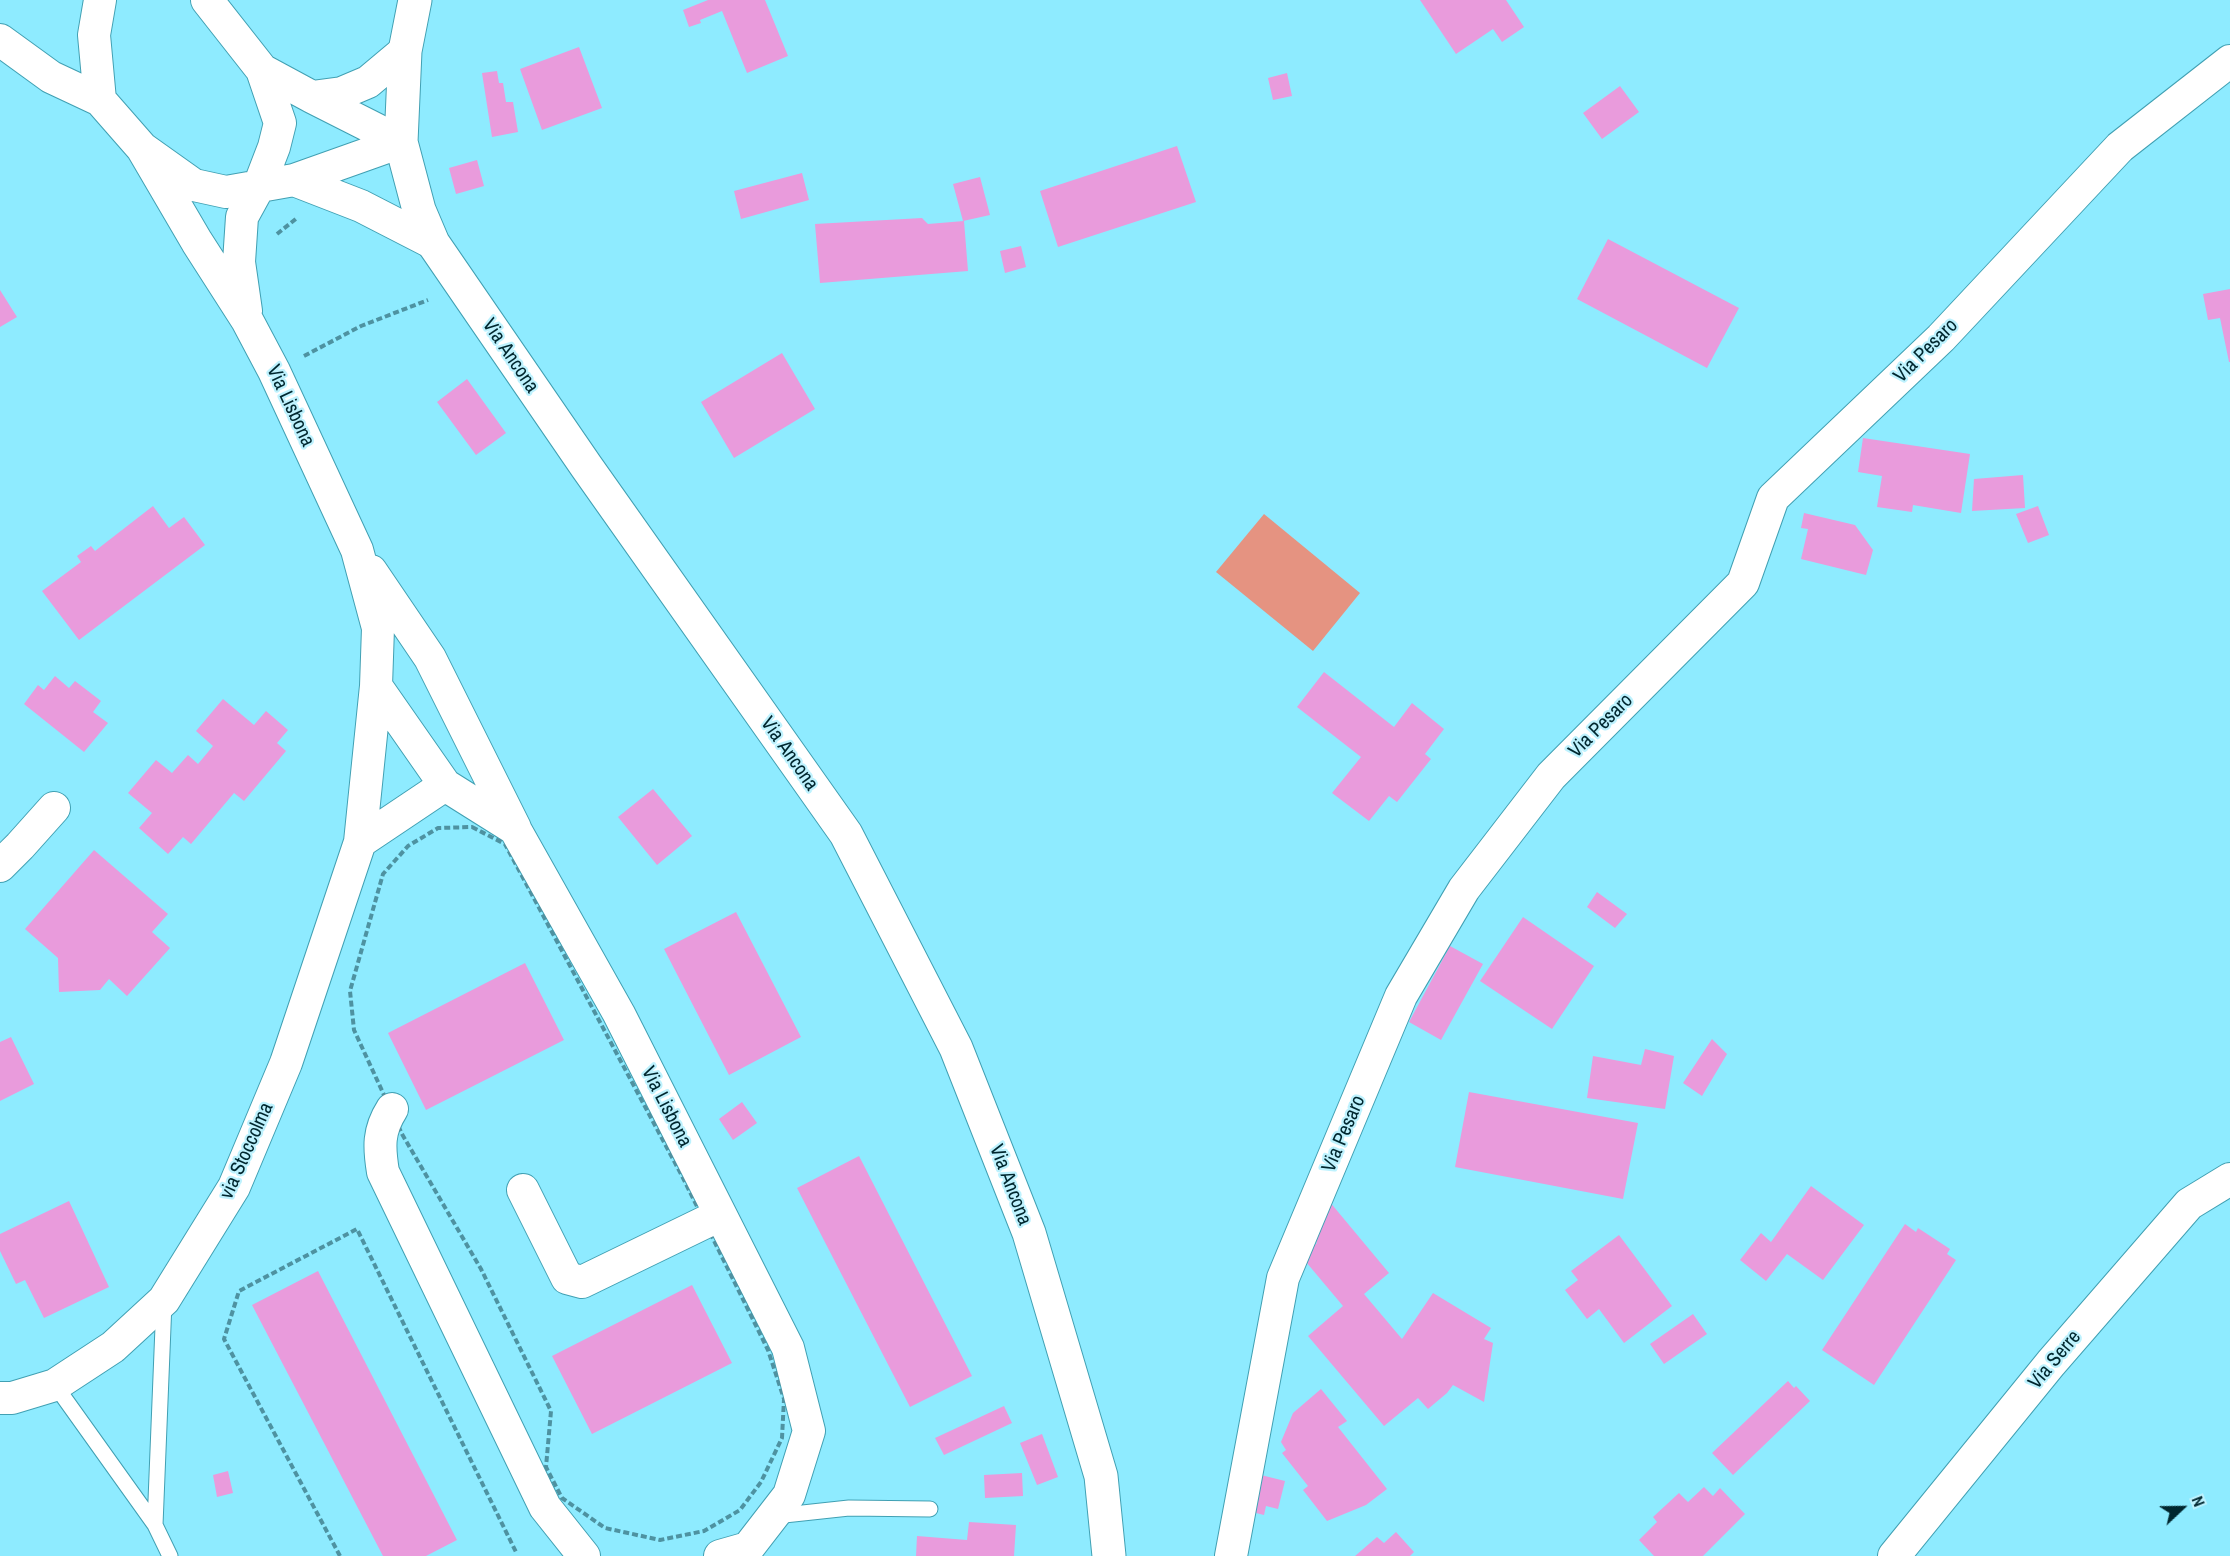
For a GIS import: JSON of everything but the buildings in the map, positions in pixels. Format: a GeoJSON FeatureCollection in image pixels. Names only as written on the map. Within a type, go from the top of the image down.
{"type":"FeatureCollection","features":[{"type":"Feature","properties":{"kind":"street"},"geometry":{"type":"LineString","coordinates":[[100,0],[94,35],[100,100]]}},
{"type":"Feature","properties":{"kind":"street"},"geometry":{"type":"LineString","coordinates":[[207,0],[262,70],[280,123],[274,147],[259,186],[242,217],[239,262],[247,320]]}},
{"type":"Feature","properties":{"kind":"street","name":"Via Ancona"},"geometry":{"type":"LineString","coordinates":[[416,0],[405,51],[401,142],[419,210],[433,243],[586,466],[846,834],[956,1048],[1029,1233],[1101,1476],[1108,1556]]}},
{"type":"Feature","properties":{"kind":"street"},"geometry":{"type":"LineString","coordinates":[[0,40],[51,77],[100,100],[142,148],[194,185],[226,192],[294,180],[401,142]]}},
{"type":"Feature","properties":{"kind":"street"},"geometry":{"type":"LineString","coordinates":[[312,97],[342,93],[368,82],[405,51]]}},
{"type":"Feature","properties":{"kind":"street","name":"Via Pesaro"},"geometry":{"type":"LineString","coordinates":[[1231,1556],[1276,1327],[1283,1278],[1401,996],[1464,889],[1551,776],[1743,583],[1773,498],[1941,338],[2120,147],[2230,61]]}},
{"type":"Feature","properties":{"kind":"street"},"geometry":{"type":"LineString","coordinates":[[262,70],[401,142]]}},
{"type":"Feature","properties":{"kind":"street","name":"Via Lisbona"},"geometry":{"type":"LineString","coordinates":[[142,148],[197,242],[247,320],[274,371],[357,550],[378,628],[376,686],[360,842]]}},
{"type":"Feature","properties":{"kind":"street"},"geometry":{"type":"LineString","coordinates":[[294,180],[361,206],[433,243]]}},
{"type":"Feature","properties":{"kind":"street"},"geometry":{"type":"LineString","coordinates":[[357,550],[430,658],[515,829]]}},
{"type":"Feature","properties":{"kind":"street","name":"Via Lisbona"},"geometry":{"type":"LineString","coordinates":[[376,686],[445,784],[515,829],[619,1014],[788,1348],[809,1431],[789,1495],[748,1548],[720,1556]]}},
{"type":"Feature","properties":{"kind":"street"},"geometry":{"type":"LineString","coordinates":[[360,842],[445,784]]}},
{"type":"Feature","properties":{"kind":"street"},"geometry":{"type":"LineString","coordinates":[[0,866],[54,808]]}},
{"type":"Feature","properties":{"kind":"street","name":"via Stoccolma"},"geometry":{"type":"LineString","coordinates":[[0,1398],[12,1398],[55,1385],[113,1347],[164,1300],[234,1187],[286,1063],[360,842]]}},
{"type":"Feature","properties":{"kind":"street"},"geometry":{"type":"LineString","coordinates":[[392,1109],[386,1119],[379,1146],[383,1172],[545,1507],[583,1556]]}},
{"type":"Feature","properties":{"kind":"street","name":"Via Serre"},"geometry":{"type":"LineString","coordinates":[[1894,1556],[2051,1363],[2189,1204],[2230,1179]]}},
{"type":"Feature","properties":{"kind":"street"},"geometry":{"type":"LineString","coordinates":[[523,1190],[567,1278],[582,1282],[720,1215]]}},
{"type":"Feature","properties":{"kind":"lane"},"geometry":{"type":"LineString","coordinates":[[155,1525],[164,1300]]}},
{"type":"Feature","properties":{"kind":"lane"},"geometry":{"type":"LineString","coordinates":[[55,1385],[155,1525],[170,1556]]}},
{"type":"Feature","properties":{"kind":"lane"},"geometry":{"type":"LineString","coordinates":[[772,1516],[849,1508],[930,1509]]}},
{"type":"Feature","properties":{"kind":"path"},"geometry":{"type":"LineString","coordinates":[[272,243],[276,235],[297,218],[305,216]]}},
{"type":"Feature","properties":{"kind":"path"},"geometry":{"type":"LineString","coordinates":[[274,371],[361,326],[433,298]]}},
{"type":"Feature","properties":{"kind":"path"},"geometry":{"type":"LineString","coordinates":[[343,995],[350,991]]}},
{"type":"Feature","properties":{"kind":"path"},"geometry":{"type":"LineString","coordinates":[[340,1556],[224,1339],[238,1291],[357,1229],[516,1552]]}},
{"type":"Feature","properties":{"kind":"shaded area"},"geometry":{"type":"Polygon","coordinates":[[[1264,514],[1360,593],[1313,651],[1216,572],[1264,514]]]}}]}
